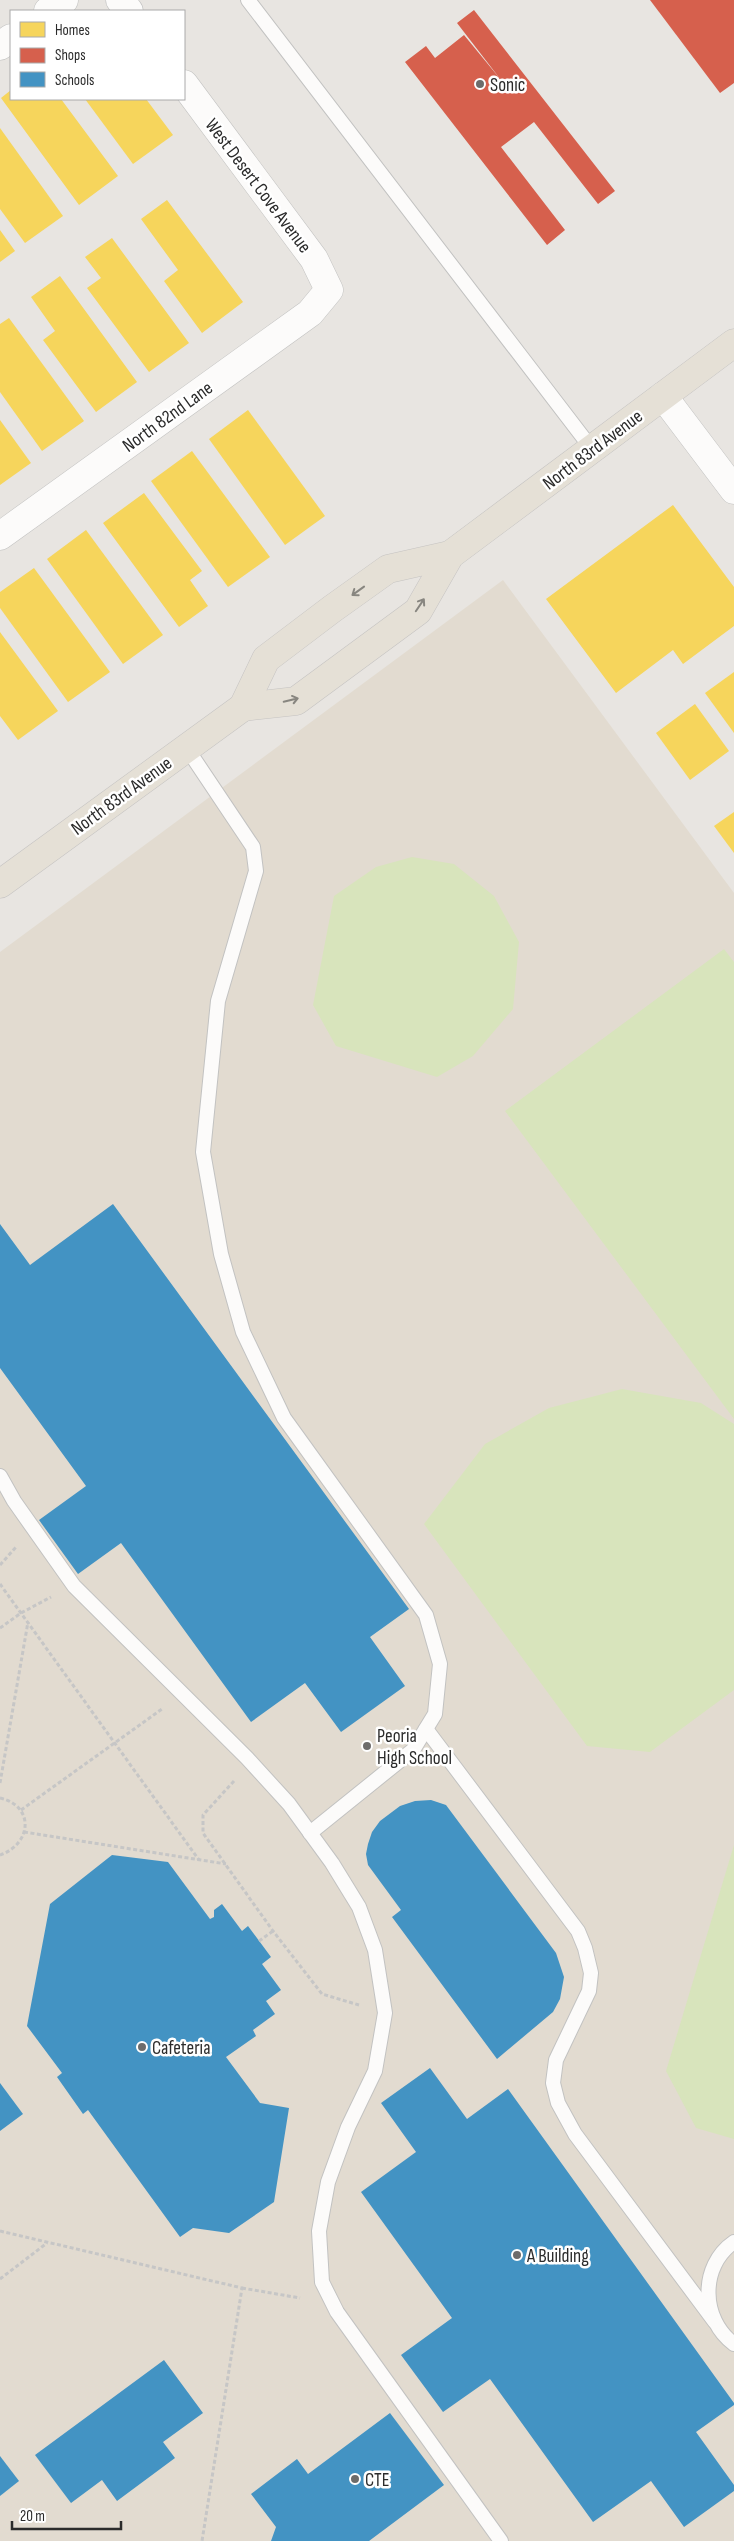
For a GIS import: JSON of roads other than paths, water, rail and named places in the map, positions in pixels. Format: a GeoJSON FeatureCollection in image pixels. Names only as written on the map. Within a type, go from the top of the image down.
{"type":"FeatureCollection","features":[{"type":"Feature","properties":{"kind":"main road","name":"North 83rd Avenue"},"geometry":{"type":"LineString","coordinates":[[0,884],[243,707],[296,701],[418,611],[450,555],[734,343]]}},
{"type":"Feature","properties":{"kind":"main road","name":"North 83rd Avenue"},"geometry":{"type":"LineString","coordinates":[[243,707],[266,659],[356,592],[388,569],[450,555]]}},
{"type":"Feature","properties":{"kind":"street"},"geometry":{"type":"LineString","coordinates":[[49,10],[64,0]]}},
{"type":"Feature","properties":{"kind":"street"},"geometry":{"type":"LineString","coordinates":[[120,0],[128,10]]}},
{"type":"Feature","properties":{"kind":"street","name":"West Desert Cove Avenue"},"geometry":{"type":"LineString","coordinates":[[185,85],[314,259],[329,290]]}},
{"type":"Feature","properties":{"kind":"street","name":"North 82nd Lane"},"geometry":{"type":"LineString","coordinates":[[0,536],[310,313],[329,290]]}},
{"type":"Feature","properties":{"kind":"street"},"geometry":{"type":"LineString","coordinates":[[663,396],[734,490]]}},
{"type":"Feature","properties":{"kind":"lane"},"geometry":{"type":"LineString","coordinates":[[248,0],[592,449]]}},
{"type":"Feature","properties":{"kind":"lane"},"geometry":{"type":"LineString","coordinates":[[186,747],[253,847],[256,871],[218,1001],[203,1152],[221,1254],[243,1332],[284,1418],[426,1615],[440,1664],[434,1714],[413,1750],[310,1833]]}},
{"type":"Feature","properties":{"kind":"lane"},"geometry":{"type":"LineString","coordinates":[[0,1476],[14,1501],[74,1586],[251,1763],[289,1804],[332,1863],[359,1908],[375,1950],[386,2014],[375,2071],[348,2127],[328,2182],[319,2231],[322,2282],[332,2303],[501,2541]]}},
{"type":"Feature","properties":{"kind":"lane"},"geometry":{"type":"LineString","coordinates":[[426,1729],[578,1931],[591,1973],[589,1991],[556,2060],[554,2083],[558,2103],[576,2134],[726,2339],[734,2344]]}},
{"type":"Feature","properties":{"kind":"lane"},"geometry":{"type":"LineString","coordinates":[[714,2322],[708,2304],[708,2284],[715,2264],[726,2248],[734,2242]]}},
{"type":"Feature","properties":{"kind":"place","name":"Sonic"},"geometry":{"type":"Point","coordinates":[480,84]}},
{"type":"Feature","properties":{"kind":"place","name":"Peoria High School"},"geometry":{"type":"Point","coordinates":[367,1746]}},
{"type":"Feature","properties":{"kind":"place","name":"Cafeteria"},"geometry":{"type":"Point","coordinates":[142,2047]}},
{"type":"Feature","properties":{"kind":"place","name":"A Building"},"geometry":{"type":"Point","coordinates":[517,2255]}},
{"type":"Feature","properties":{"kind":"place","name":"CTE"},"geometry":{"type":"Point","coordinates":[355,2479]}}]}
